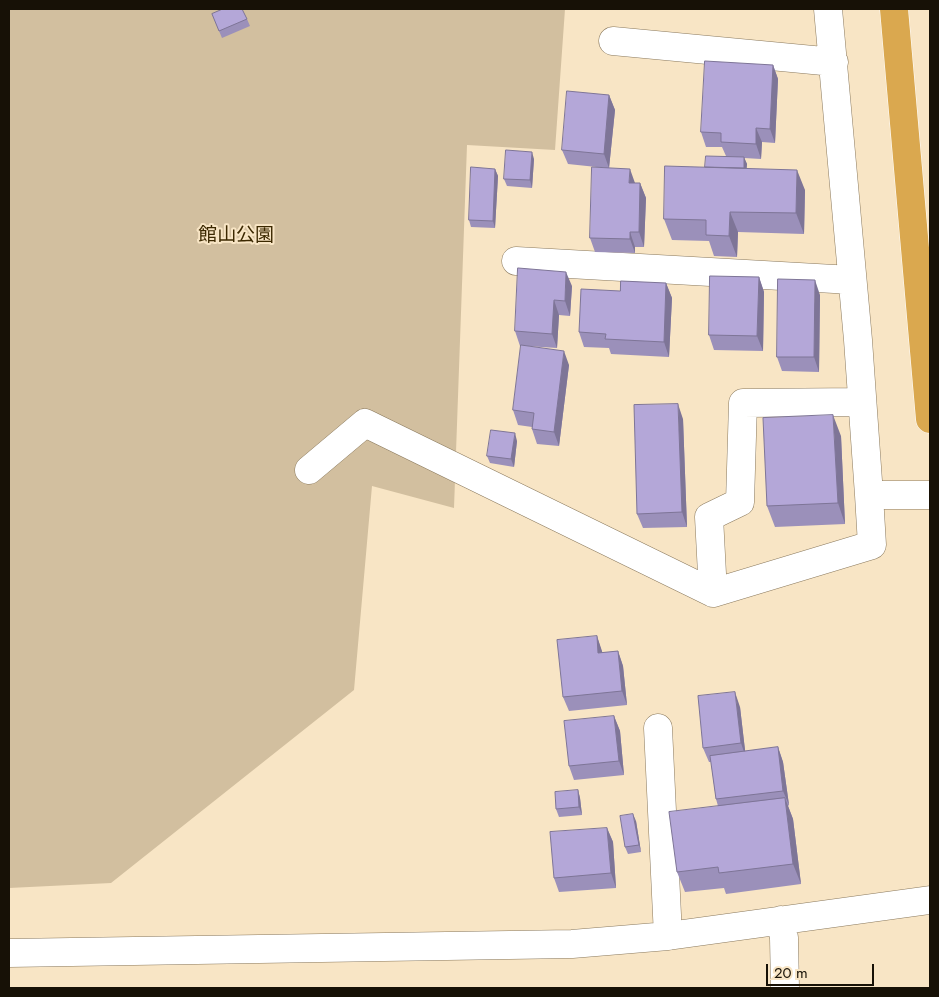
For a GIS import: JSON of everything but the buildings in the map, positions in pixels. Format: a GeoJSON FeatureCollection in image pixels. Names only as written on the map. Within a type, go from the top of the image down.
{"type":"FeatureCollection","features":[{"type":"Feature","properties":{"kind":"highway"},"geometry":{"type":"LineString","coordinates":[[894,9],[930,419]]}},
{"type":"Feature","properties":{"kind":"street"},"geometry":{"type":"LineString","coordinates":[[309,470],[365,423],[712,593],[872,545],[852,280],[828,9]]}},
{"type":"Feature","properties":{"kind":"street"},"geometry":{"type":"LineString","coordinates":[[614,41],[834,62]]}},
{"type":"Feature","properties":{"kind":"street"},"geometry":{"type":"LineString","coordinates":[[516,261],[852,280]]}},
{"type":"Feature","properties":{"kind":"street"},"geometry":{"type":"LineString","coordinates":[[712,593],[709,517],[740,502],[743,403],[862,402]]}},
{"type":"Feature","properties":{"kind":"street"},"geometry":{"type":"LineString","coordinates":[[869,495],[930,495]]}},
{"type":"Feature","properties":{"kind":"street"},"geometry":{"type":"LineString","coordinates":[[658,728],[668,936]]}},
{"type":"Feature","properties":{"kind":"street"},"geometry":{"type":"LineString","coordinates":[[9,953],[572,944],[782,929],[930,900]]}},
{"type":"Feature","properties":{"kind":"street"},"geometry":{"type":"LineString","coordinates":[[782,929],[785,988]]}},
{"type":"Feature","properties":{"kind":"green space","name":"館山公園"},"geometry":{"type":"Polygon","coordinates":[[[9,9],[565,9],[555,150],[467,145],[454,508],[372,486],[354,690],[111,883],[9,888],[9,9]]]}}]}
